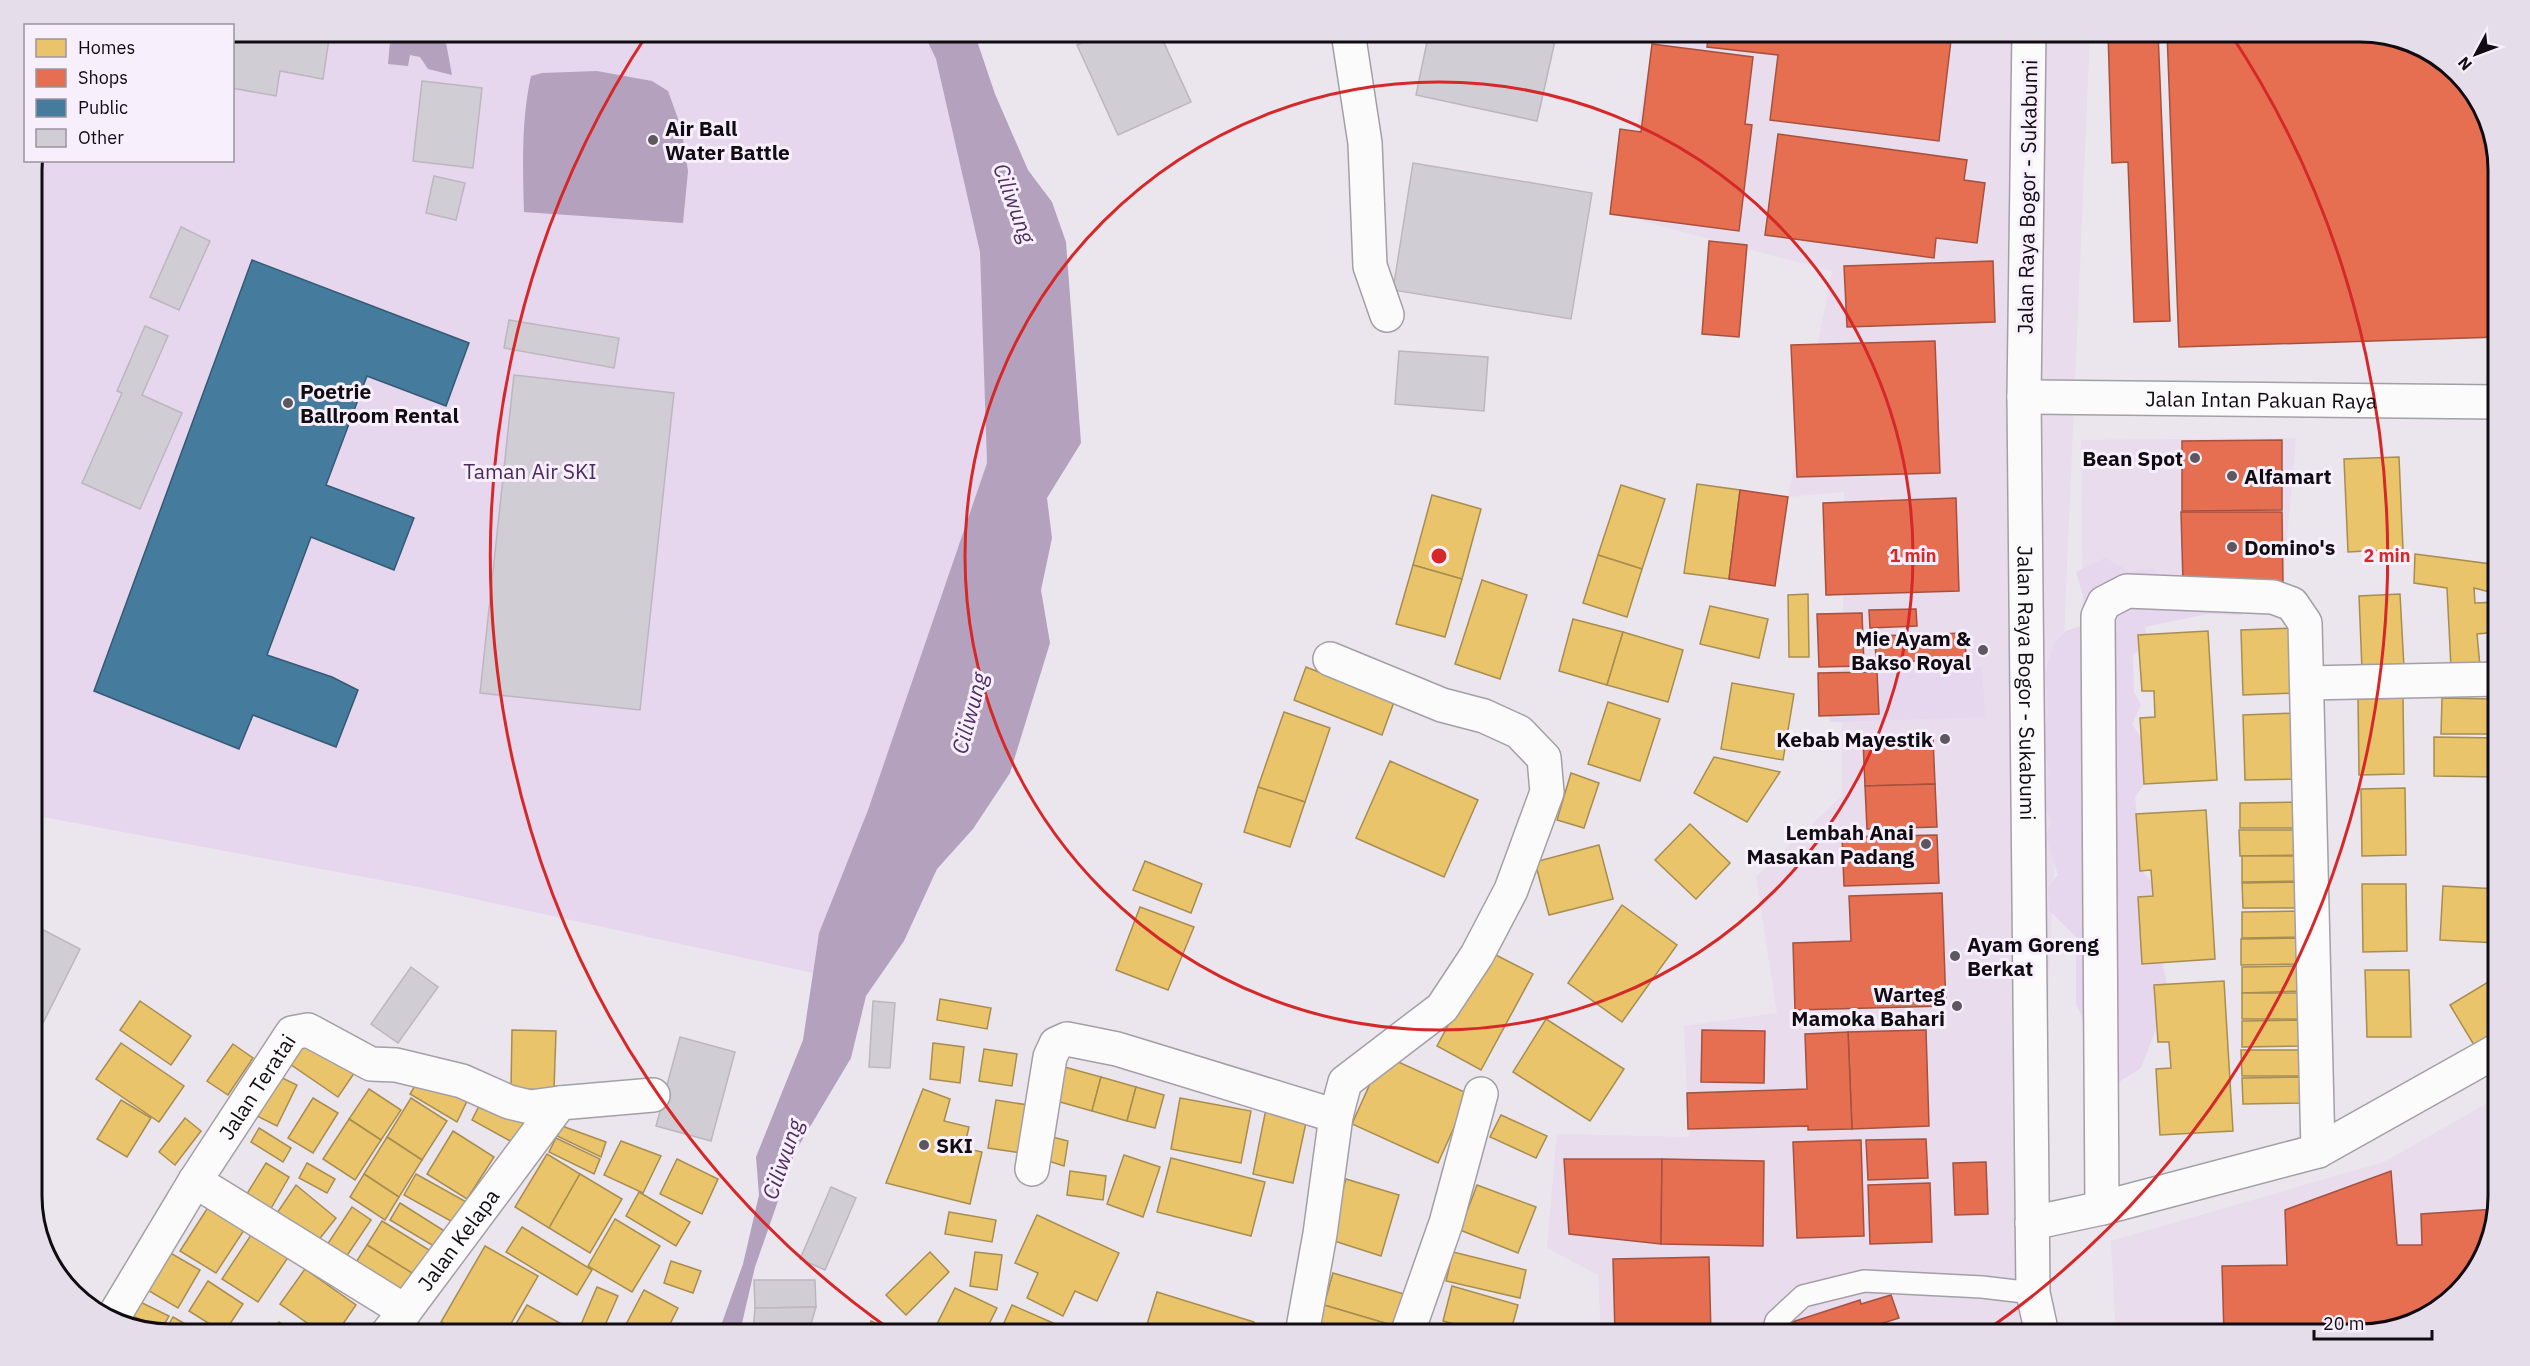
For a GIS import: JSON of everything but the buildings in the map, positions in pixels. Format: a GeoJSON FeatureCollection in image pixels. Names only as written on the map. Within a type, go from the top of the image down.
{"type":"FeatureCollection","features":[{"type":"Feature","properties":{"kind":"main road"},"geometry":{"type":"LineString","coordinates":[[1350,42],[1365,142],[1370,266],[1387,315]]}},
{"type":"Feature","properties":{"kind":"main road","name":"Jalan Raya Bogor - Sukabumi"},"geometry":{"type":"LineString","coordinates":[[2029,42],[2024,397],[2033,1293],[2040,1324]]}},
{"type":"Feature","properties":{"kind":"main road","name":"Jalan Intan Pakuan Raya"},"geometry":{"type":"LineString","coordinates":[[2024,397],[2488,402]]}},
{"type":"Feature","properties":{"kind":"main road"},"geometry":{"type":"LineString","coordinates":[[2102,1208],[2098,615],[2103,603],[2127,591],[2273,597],[2283,600],[2300,612],[2305,622],[2318,1151]]}},
{"type":"Feature","properties":{"kind":"main road"},"geometry":{"type":"LineString","coordinates":[[1304,1324],[1320,1234],[1336,1116],[1345,1082],[1442,1008],[1478,955],[1511,890],[1547,792],[1544,758],[1520,732],[1484,716],[1442,705],[1330,659]]}},
{"type":"Feature","properties":{"kind":"main road"},"geometry":{"type":"LineString","coordinates":[[2307,682],[2488,679]]}},
{"type":"Feature","properties":{"kind":"main road","name":"Jalan Teratai"},"geometry":{"type":"LineString","coordinates":[[116,1312],[195,1181],[292,1033],[308,1030],[371,1064],[396,1065],[462,1081],[509,1102],[530,1107],[561,1103]]}},
{"type":"Feature","properties":{"kind":"main road"},"geometry":{"type":"LineString","coordinates":[[1032,1169],[1050,1057],[1056,1044],[1068,1040],[1117,1049],[1336,1116]]}},
{"type":"Feature","properties":{"kind":"main road"},"geometry":{"type":"LineString","coordinates":[[2032,1223],[2102,1208],[2318,1151],[2488,1056]]}},
{"type":"Feature","properties":{"kind":"main road"},"geometry":{"type":"LineString","coordinates":[[1411,1324],[1446,1223],[1481,1094]]}},
{"type":"Feature","properties":{"kind":"main road"},"geometry":{"type":"LineString","coordinates":[[561,1103],[653,1095]]}},
{"type":"Feature","properties":{"kind":"main road","name":"Jalan Kelapa"},"geometry":{"type":"LineString","coordinates":[[195,1181],[396,1323],[561,1103]]}},
{"type":"Feature","properties":{"kind":"lane"},"geometry":{"type":"LineString","coordinates":[[1775,1324],[1803,1296],[1864,1281],[1982,1287],[2033,1293]]}},
{"type":"Feature","properties":{"kind":"shaded area"},"geometry":{"type":"Polygon","coordinates":[[[1653,42],[2090,42],[2034,1324],[1600,1324],[1598,1275],[1547,1248],[1557,1134],[1689,1137],[1684,1026],[1777,1013],[1756,877],[1842,796],[1844,492],[1788,497],[1832,271],[1622,216],[1653,42]]]}},
{"type":"Feature","properties":{"kind":"shaded area"},"geometry":{"type":"Polygon","coordinates":[[[2296,438],[2281,605],[2083,610],[2081,440],[2296,438]]]}},
{"type":"Feature","properties":{"kind":"shaded area"},"geometry":{"type":"Polygon","coordinates":[[[2488,1103],[2488,1196],[2484,1229],[2475,1253],[2456,1280],[2444,1292],[2417,1311],[2393,1320],[2360,1324],[2115,1324],[2111,1241],[2384,1162],[2488,1103]]]}},
{"type":"Feature","properties":{"kind":"green space","name":"Taman Air SKI"},"geometry":{"type":"Polygon","coordinates":[[[234,42],[928,42],[936,59],[980,252],[987,463],[868,810],[819,933],[813,973],[429,889],[42,817],[42,162],[234,162],[234,42]]]}},
{"type":"Feature","properties":{"kind":"green space"},"geometry":{"type":"Polygon","coordinates":[[[2105,558],[2131,572],[2152,568],[2163,578],[2247,590],[2241,615],[2207,614],[2145,627],[2148,644],[2133,655],[2134,692],[2141,705],[2132,724],[2151,753],[2154,771],[2135,797],[2144,874],[2154,884],[2161,955],[2169,995],[2141,1068],[2114,1085],[2076,1004],[2076,937],[2049,910],[2048,888],[2058,875],[2046,836],[2052,822],[2044,804],[2049,769],[2042,740],[2048,715],[2045,673],[2054,644],[2066,631],[2084,625],[2086,605],[2076,572],[2105,558]]]}},
{"type":"Feature","properties":{"kind":"green space"},"geometry":{"type":"Polygon","coordinates":[[[1982,667],[1985,717],[1830,722],[1828,671],[1982,667]]]}},
{"type":"Feature","properties":{"kind":"water"},"geometry":{"type":"Polygon","coordinates":[[[390,42],[446,42],[452,75],[428,69],[420,57],[410,55],[408,66],[388,64],[390,42]]]}},
{"type":"Feature","properties":{"kind":"water","name":"Ciliwung"},"geometry":{"type":"Polygon","coordinates":[[[928,42],[977,42],[995,94],[1028,170],[1052,202],[1066,242],[1081,443],[1047,498],[1052,538],[1041,590],[1050,643],[1010,773],[973,829],[937,869],[904,941],[866,996],[851,1058],[795,1152],[755,1267],[742,1324],[722,1324],[743,1264],[759,1195],[756,1157],[803,1040],[819,933],[868,810],[987,463],[980,252],[936,59],[928,42]]]}},
{"type":"Feature","properties":{"kind":"water"},"geometry":{"type":"Polygon","coordinates":[[[597,71],[652,81],[668,91],[681,127],[688,171],[683,223],[524,212],[524,127],[531,76],[542,73],[597,71]]]}},
{"type":"Feature","properties":{"kind":"place","name":"Air Ball Water Battle"},"geometry":{"type":"Point","coordinates":[653,140]}},
{"type":"Feature","properties":{"kind":"place","name":"Poetrie Ballroom Rental"},"geometry":{"type":"Point","coordinates":[288,403]}},
{"type":"Feature","properties":{"kind":"place","name":"Bean Spot"},"geometry":{"type":"Point","coordinates":[2195,458]}},
{"type":"Feature","properties":{"kind":"place","name":"Alfamart"},"geometry":{"type":"Point","coordinates":[2232,476]}},
{"type":"Feature","properties":{"kind":"place","name":"Domino's"},"geometry":{"type":"Point","coordinates":[2232,547]}},
{"type":"Feature","properties":{"kind":"place","name":"Mie Ayam & Bakso Royal"},"geometry":{"type":"Point","coordinates":[1983,650]}},
{"type":"Feature","properties":{"kind":"place","name":"Kebab Mayestik"},"geometry":{"type":"Point","coordinates":[1945,739]}},
{"type":"Feature","properties":{"kind":"place","name":"Lembah Anai Masakan Padang"},"geometry":{"type":"Point","coordinates":[1926,844]}},
{"type":"Feature","properties":{"kind":"place","name":"Ayam Goreng Berkat"},"geometry":{"type":"Point","coordinates":[1955,956]}},
{"type":"Feature","properties":{"kind":"place","name":"Warteg Mamoka Bahari"},"geometry":{"type":"Point","coordinates":[1957,1006]}},
{"type":"Feature","properties":{"kind":"place","name":"SKI"},"geometry":{"type":"Point","coordinates":[924,1145]}}]}
